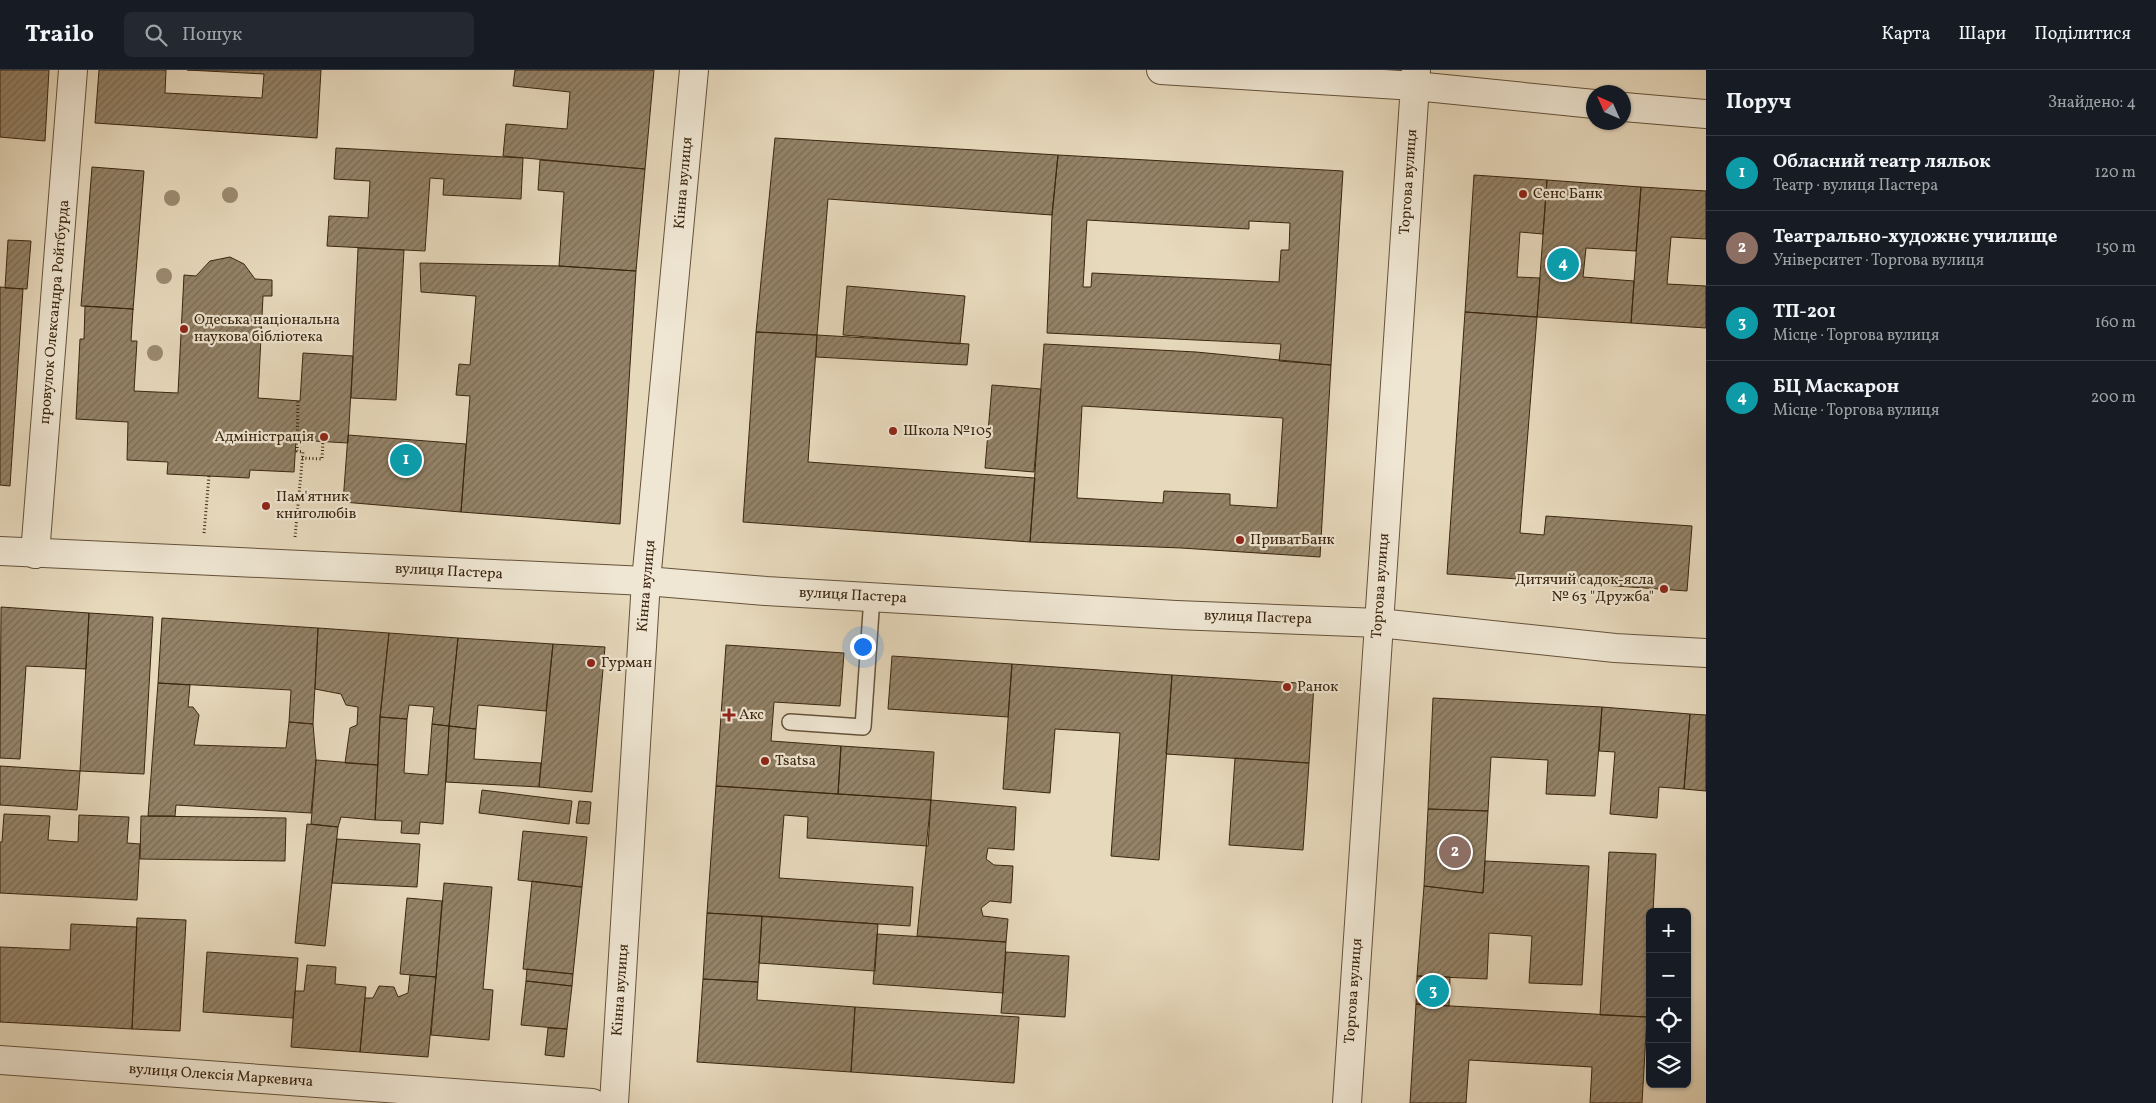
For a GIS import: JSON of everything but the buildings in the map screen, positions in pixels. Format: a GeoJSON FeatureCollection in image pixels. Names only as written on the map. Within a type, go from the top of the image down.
{"type":"FeatureCollection","features":[{"type":"Feature","properties":{"kind":"street","name":"провулок Олександра Ройтбурда"},"geometry":{"type":"LineString","coordinates":[[35,554],[74,70]]}},
{"type":"Feature","properties":{"kind":"street","name":"Кінна вулиця"},"geometry":{"type":"LineString","coordinates":[[614,1103],[646,581],[694,70]]}},
{"type":"Feature","properties":{"kind":"street"},"geometry":{"type":"LineString","coordinates":[[1161,70],[1416,78],[1586,103]]}},
{"type":"Feature","properties":{"kind":"street","name":"Торгова вулиця"},"geometry":{"type":"LineString","coordinates":[[1347,1103],[1416,78]]}},
{"type":"Feature","properties":{"kind":"street"},"geometry":{"type":"LineString","coordinates":[[1631,108],[1706,114]]}},
{"type":"Feature","properties":{"kind":"street","name":"вулиця Пастера"},"geometry":{"type":"LineString","coordinates":[[0,551],[646,581],[1176,615],[1379,623],[1615,648],[1706,653]]}},
{"type":"Feature","properties":{"kind":"street","name":"вулиця Олексія Маркевича"},"geometry":{"type":"LineString","coordinates":[[0,1060],[592,1103]]}},
{"type":"Feature","properties":{"kind":"lane"},"geometry":{"type":"LineString","coordinates":[[790,722],[863,727],[872,597]]}},
{"type":"Feature","properties":{"kind":"path"},"geometry":{"type":"LineString","coordinates":[[295,540],[303,452],[296,451],[298,400]]}},
{"type":"Feature","properties":{"kind":"path"},"geometry":{"type":"LineString","coordinates":[[302,458],[322,459],[323,441]]}},
{"type":"Feature","properties":{"kind":"path"},"geometry":{"type":"LineString","coordinates":[[204,535],[209,476]]}},
{"type":"Feature","properties":{"kind":"place","name":"Сенс Банк"},"geometry":{"type":"Point","coordinates":[1523,194]}},
{"type":"Feature","properties":{"kind":"place","name":"БЦ Маскарон"},"geometry":{"type":"Point","coordinates":[1563,264]}},
{"type":"Feature","properties":{"kind":"place","name":"Одеська національна наукова бібліотека"},"geometry":{"type":"Point","coordinates":[184,329]}},
{"type":"Feature","properties":{"kind":"place","name":"Школа №105"},"geometry":{"type":"Point","coordinates":[893,431]}},
{"type":"Feature","properties":{"kind":"place","name":"Адміністрація"},"geometry":{"type":"Point","coordinates":[324,437]}},
{"type":"Feature","properties":{"kind":"place","name":"Обласний театр ляльок"},"geometry":{"type":"Point","coordinates":[406,460]}},
{"type":"Feature","properties":{"kind":"place","name":"Пам'ятник книголюбів"},"geometry":{"type":"Point","coordinates":[266,506]}},
{"type":"Feature","properties":{"kind":"place","name":"ПриватБанк"},"geometry":{"type":"Point","coordinates":[1240,540]}},
{"type":"Feature","properties":{"kind":"place","name":"Дитячий садок-ясла № 63 \"Дружба\""},"geometry":{"type":"Point","coordinates":[1664,589]}},
{"type":"Feature","properties":{"kind":"place","name":"Гурман"},"geometry":{"type":"Point","coordinates":[591,663]}},
{"type":"Feature","properties":{"kind":"place","name":"Ранок"},"geometry":{"type":"Point","coordinates":[1287,687]}},
{"type":"Feature","properties":{"kind":"place","name":"Акс"},"geometry":{"type":"Point","coordinates":[729,715]}},
{"type":"Feature","properties":{"kind":"place","name":"Tsatsa"},"geometry":{"type":"Point","coordinates":[765,761]}},
{"type":"Feature","properties":{"kind":"place","name":"Театрально-художнє училище"},"geometry":{"type":"Point","coordinates":[1455,852]}},
{"type":"Feature","properties":{"kind":"place","name":"ТП-201"},"geometry":{"type":"Point","coordinates":[1433,991]}}]}
